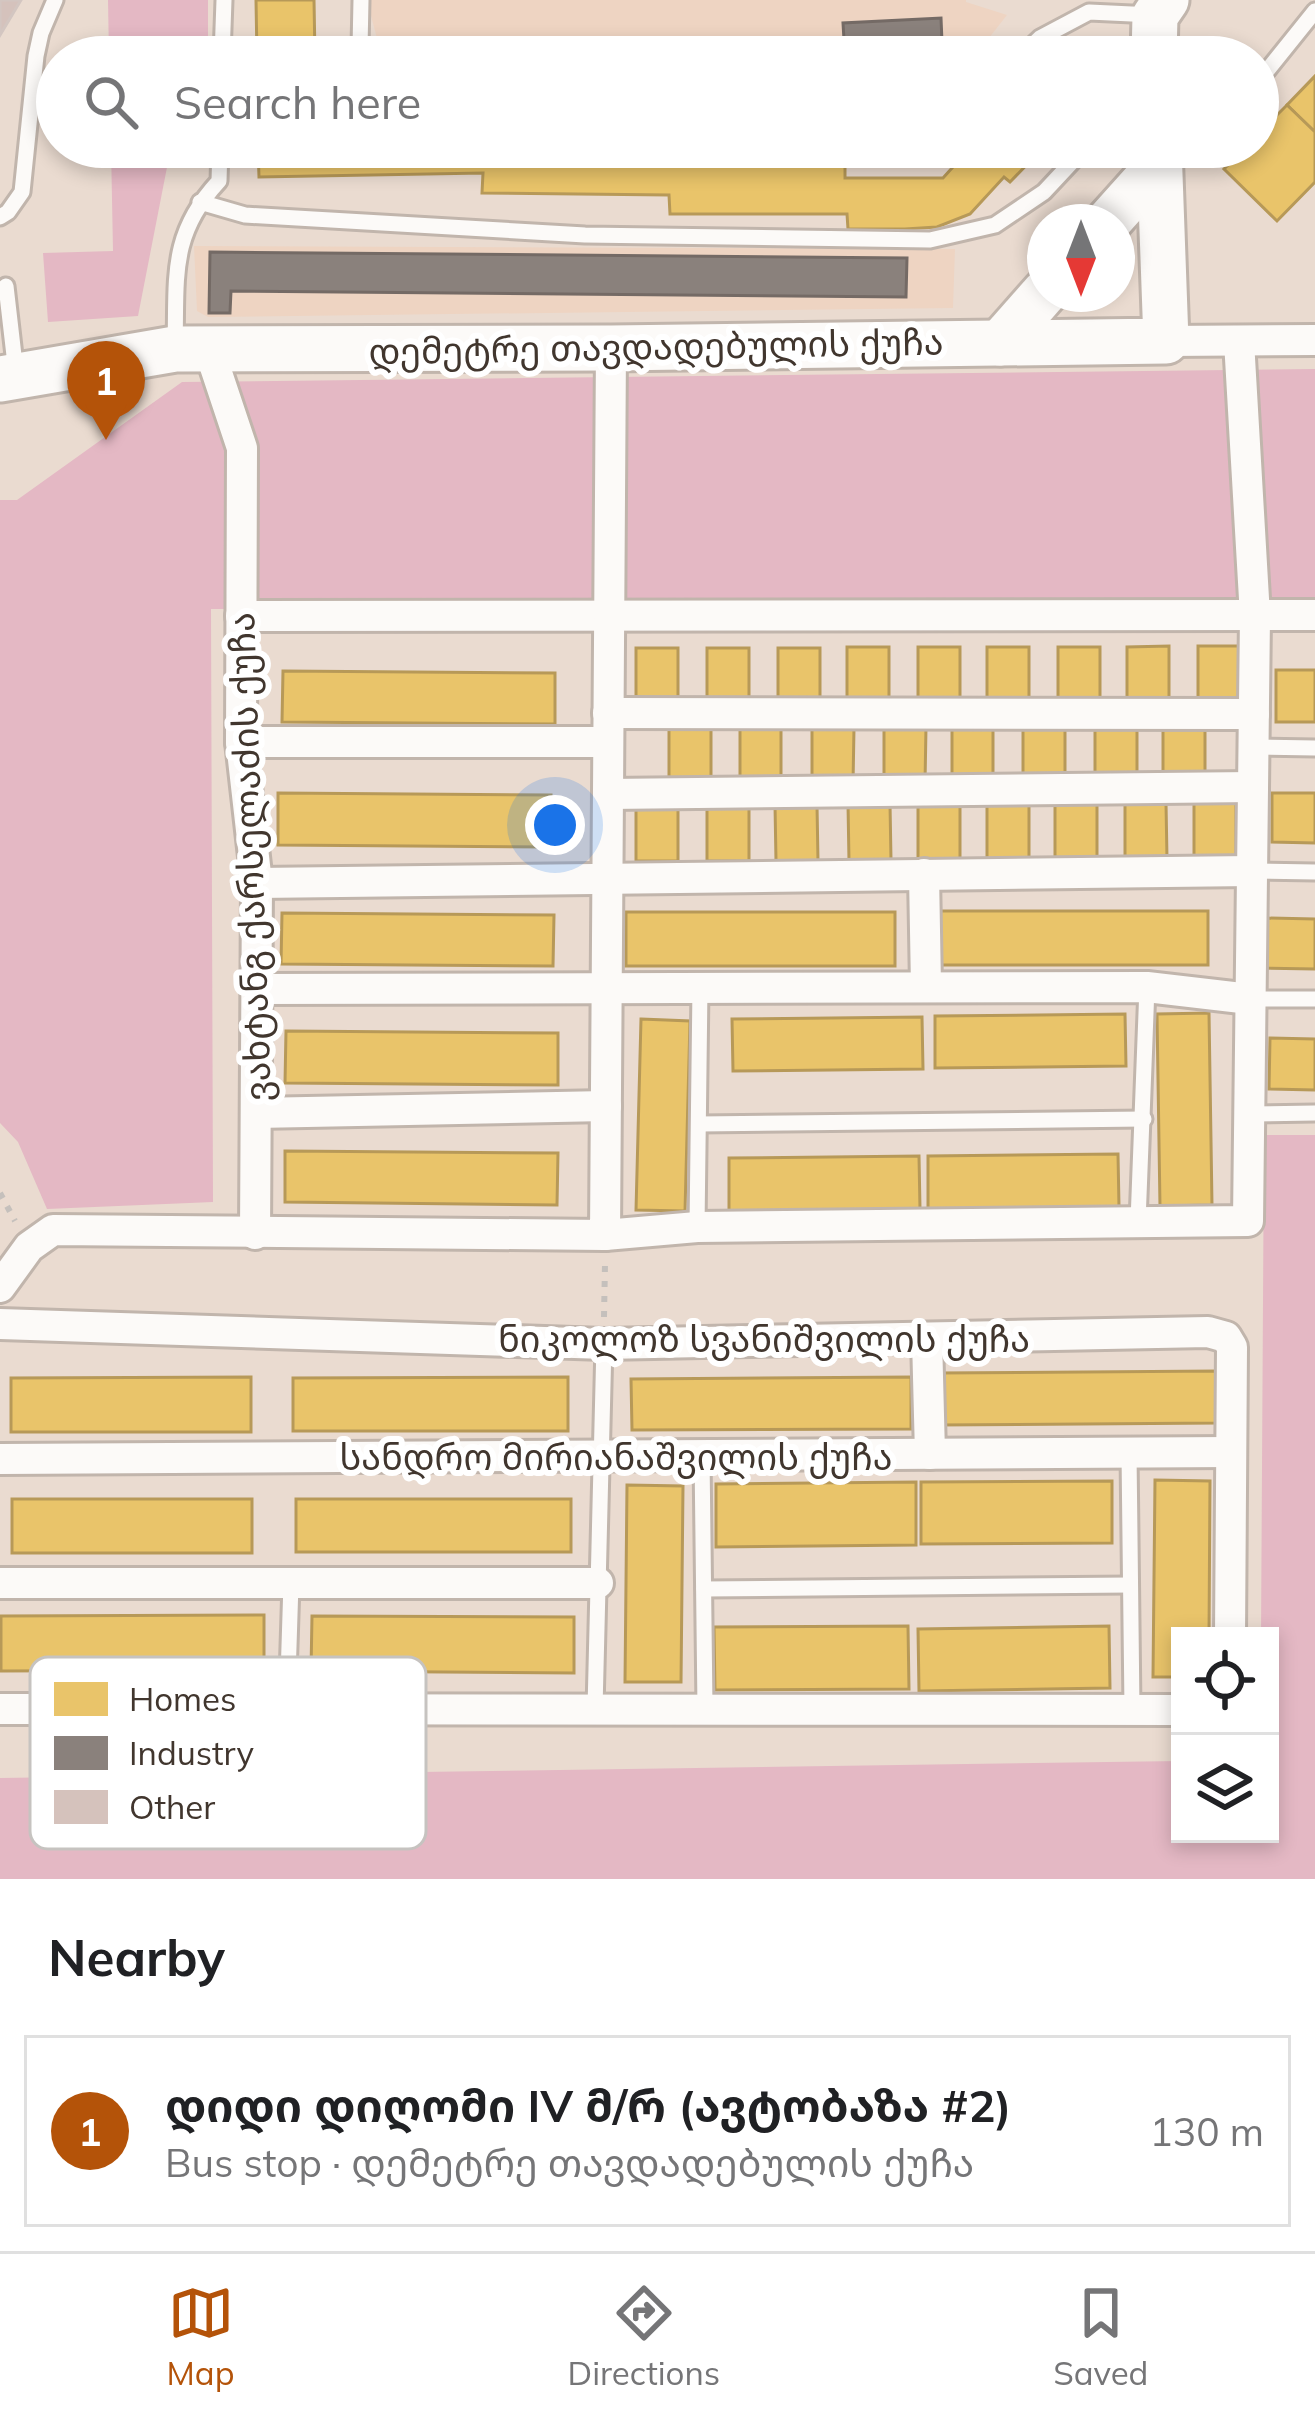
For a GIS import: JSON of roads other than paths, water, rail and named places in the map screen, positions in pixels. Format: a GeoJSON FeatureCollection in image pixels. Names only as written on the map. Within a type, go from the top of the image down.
{"type":"FeatureCollection","features":[{"type":"Feature","properties":{"kind":"street"},"geometry":{"type":"LineString","coordinates":[[1122,204],[1150,168]]}},
{"type":"Feature","properties":{"kind":"street"},"geometry":{"type":"LineString","coordinates":[[1159,168],[1166,340]]}},
{"type":"Feature","properties":{"kind":"street"},"geometry":{"type":"LineString","coordinates":[[1000,343],[1027,312]]}},
{"type":"Feature","properties":{"kind":"street"},"geometry":{"type":"LineString","coordinates":[[0,1287],[29,1246],[53,1230],[605,1235],[698,1227],[1248,1221],[1255,616],[1239,340]]}},
{"type":"Feature","properties":{"kind":"street","name":"დემეტრე თავდადებულის ქუჩა"},"geometry":{"type":"LineString","coordinates":[[8,377],[192,349],[1315,340]]}},
{"type":"Feature","properties":{"kind":"street"},"geometry":{"type":"LineString","coordinates":[[605,1235],[611,348]]}},
{"type":"Feature","properties":{"kind":"street","name":"ვახტანგ ქარსელაძის ქუჩა"},"geometry":{"type":"LineString","coordinates":[[192,349],[242,448],[241,742],[256,883],[255,1234]]}},
{"type":"Feature","properties":{"kind":"street"},"geometry":{"type":"LineString","coordinates":[[242,616],[1315,615]]}},
{"type":"Feature","properties":{"kind":"street"},"geometry":{"type":"LineString","coordinates":[[241,742],[608,728],[1254,714]]}},
{"type":"Feature","properties":{"kind":"street"},"geometry":{"type":"LineString","coordinates":[[608,794],[1253,787]]}},
{"type":"Feature","properties":{"kind":"street"},"geometry":{"type":"LineString","coordinates":[[256,883],[1252,871]]}},
{"type":"Feature","properties":{"kind":"street"},"geometry":{"type":"LineString","coordinates":[[924,874],[926,987]]}},
{"type":"Feature","properties":{"kind":"street"},"geometry":{"type":"LineString","coordinates":[[256,989],[1148,987],[1250,999]]}},
{"type":"Feature","properties":{"kind":"street"},"geometry":{"type":"LineString","coordinates":[[256,1112],[606,1106]]}},
{"type":"Feature","properties":{"kind":"street","name":"ნიკოლოზ სვანიშვილის ქუჩა"},"geometry":{"type":"LineString","coordinates":[[0,1324],[604,1344],[1208,1332],[1226,1336],[1232,1347],[1230,1627]]}},
{"type":"Feature","properties":{"kind":"street"},"geometry":{"type":"LineString","coordinates":[[926,1338],[930,1454]]}},
{"type":"Feature","properties":{"kind":"street","name":"სანდრო მირიანაშვილის ქუჩა"},"geometry":{"type":"LineString","coordinates":[[0,1459],[1231,1453]]}},
{"type":"Feature","properties":{"kind":"street"},"geometry":{"type":"LineString","coordinates":[[0,1583],[598,1583]]}},
{"type":"Feature","properties":{"kind":"street"},"geometry":{"type":"LineString","coordinates":[[426,1709],[1171,1710]]}},
{"type":"Feature","properties":{"kind":"lane"},"geometry":{"type":"LineString","coordinates":[[40,36],[55,0]]}},
{"type":"Feature","properties":{"kind":"lane"},"geometry":{"type":"LineString","coordinates":[[223,36],[224,0]]}},
{"type":"Feature","properties":{"kind":"lane"},"geometry":{"type":"LineString","coordinates":[[361,0],[361,36]]}},
{"type":"Feature","properties":{"kind":"lane"},"geometry":{"type":"LineString","coordinates":[[1279,56],[1315,11]]}},
{"type":"Feature","properties":{"kind":"lane"},"geometry":{"type":"LineString","coordinates":[[1044,36],[1089,12],[1158,24]]}},
{"type":"Feature","properties":{"kind":"lane"},"geometry":{"type":"LineString","coordinates":[[0,217],[22,192],[36,56]]}},
{"type":"Feature","properties":{"kind":"lane"},"geometry":{"type":"LineString","coordinates":[[192,349],[177,259],[185,228],[219,181],[219,168]]}},
{"type":"Feature","properties":{"kind":"lane"},"geometry":{"type":"LineString","coordinates":[[200,202],[245,215],[540,232],[930,240],[995,225],[1044,192],[1066,168]]}},
{"type":"Feature","properties":{"kind":"lane"},"geometry":{"type":"LineString","coordinates":[[7,286],[8,377]]}},
{"type":"Feature","properties":{"kind":"lane"},"geometry":{"type":"LineString","coordinates":[[1253,746],[1315,748]]}},
{"type":"Feature","properties":{"kind":"lane"},"geometry":{"type":"LineString","coordinates":[[1252,871],[1315,872]]}},
{"type":"Feature","properties":{"kind":"lane"},"geometry":{"type":"LineString","coordinates":[[698,1227],[700,987]]}},
{"type":"Feature","properties":{"kind":"lane"},"geometry":{"type":"LineString","coordinates":[[1138,1222],[1148,987]]}},
{"type":"Feature","properties":{"kind":"lane"},"geometry":{"type":"LineString","coordinates":[[1250,999],[1315,999]]}},
{"type":"Feature","properties":{"kind":"lane"},"geometry":{"type":"LineString","coordinates":[[1249,1114],[1315,1113]]}},
{"type":"Feature","properties":{"kind":"lane"},"geometry":{"type":"LineString","coordinates":[[699,1124],[1144,1119]]}},
{"type":"Feature","properties":{"kind":"lane"},"geometry":{"type":"LineString","coordinates":[[595,1709],[604,1344]]}},
{"type":"Feature","properties":{"kind":"lane"},"geometry":{"type":"LineString","coordinates":[[1129,1453],[1132,1709]]}},
{"type":"Feature","properties":{"kind":"lane"},"geometry":{"type":"LineString","coordinates":[[702,1455],[705,1708]]}},
{"type":"Feature","properties":{"kind":"lane"},"geometry":{"type":"LineString","coordinates":[[289,1657],[291,1583]]}},
{"type":"Feature","properties":{"kind":"lane"},"geometry":{"type":"LineString","coordinates":[[704,1589],[1130,1585]]}},
{"type":"Feature","properties":{"kind":"place","name":"დიდი დიღომი IV მ/რ (ავტობაზა #2)"},"geometry":{"type":"Point","coordinates":[106,440]}}]}
